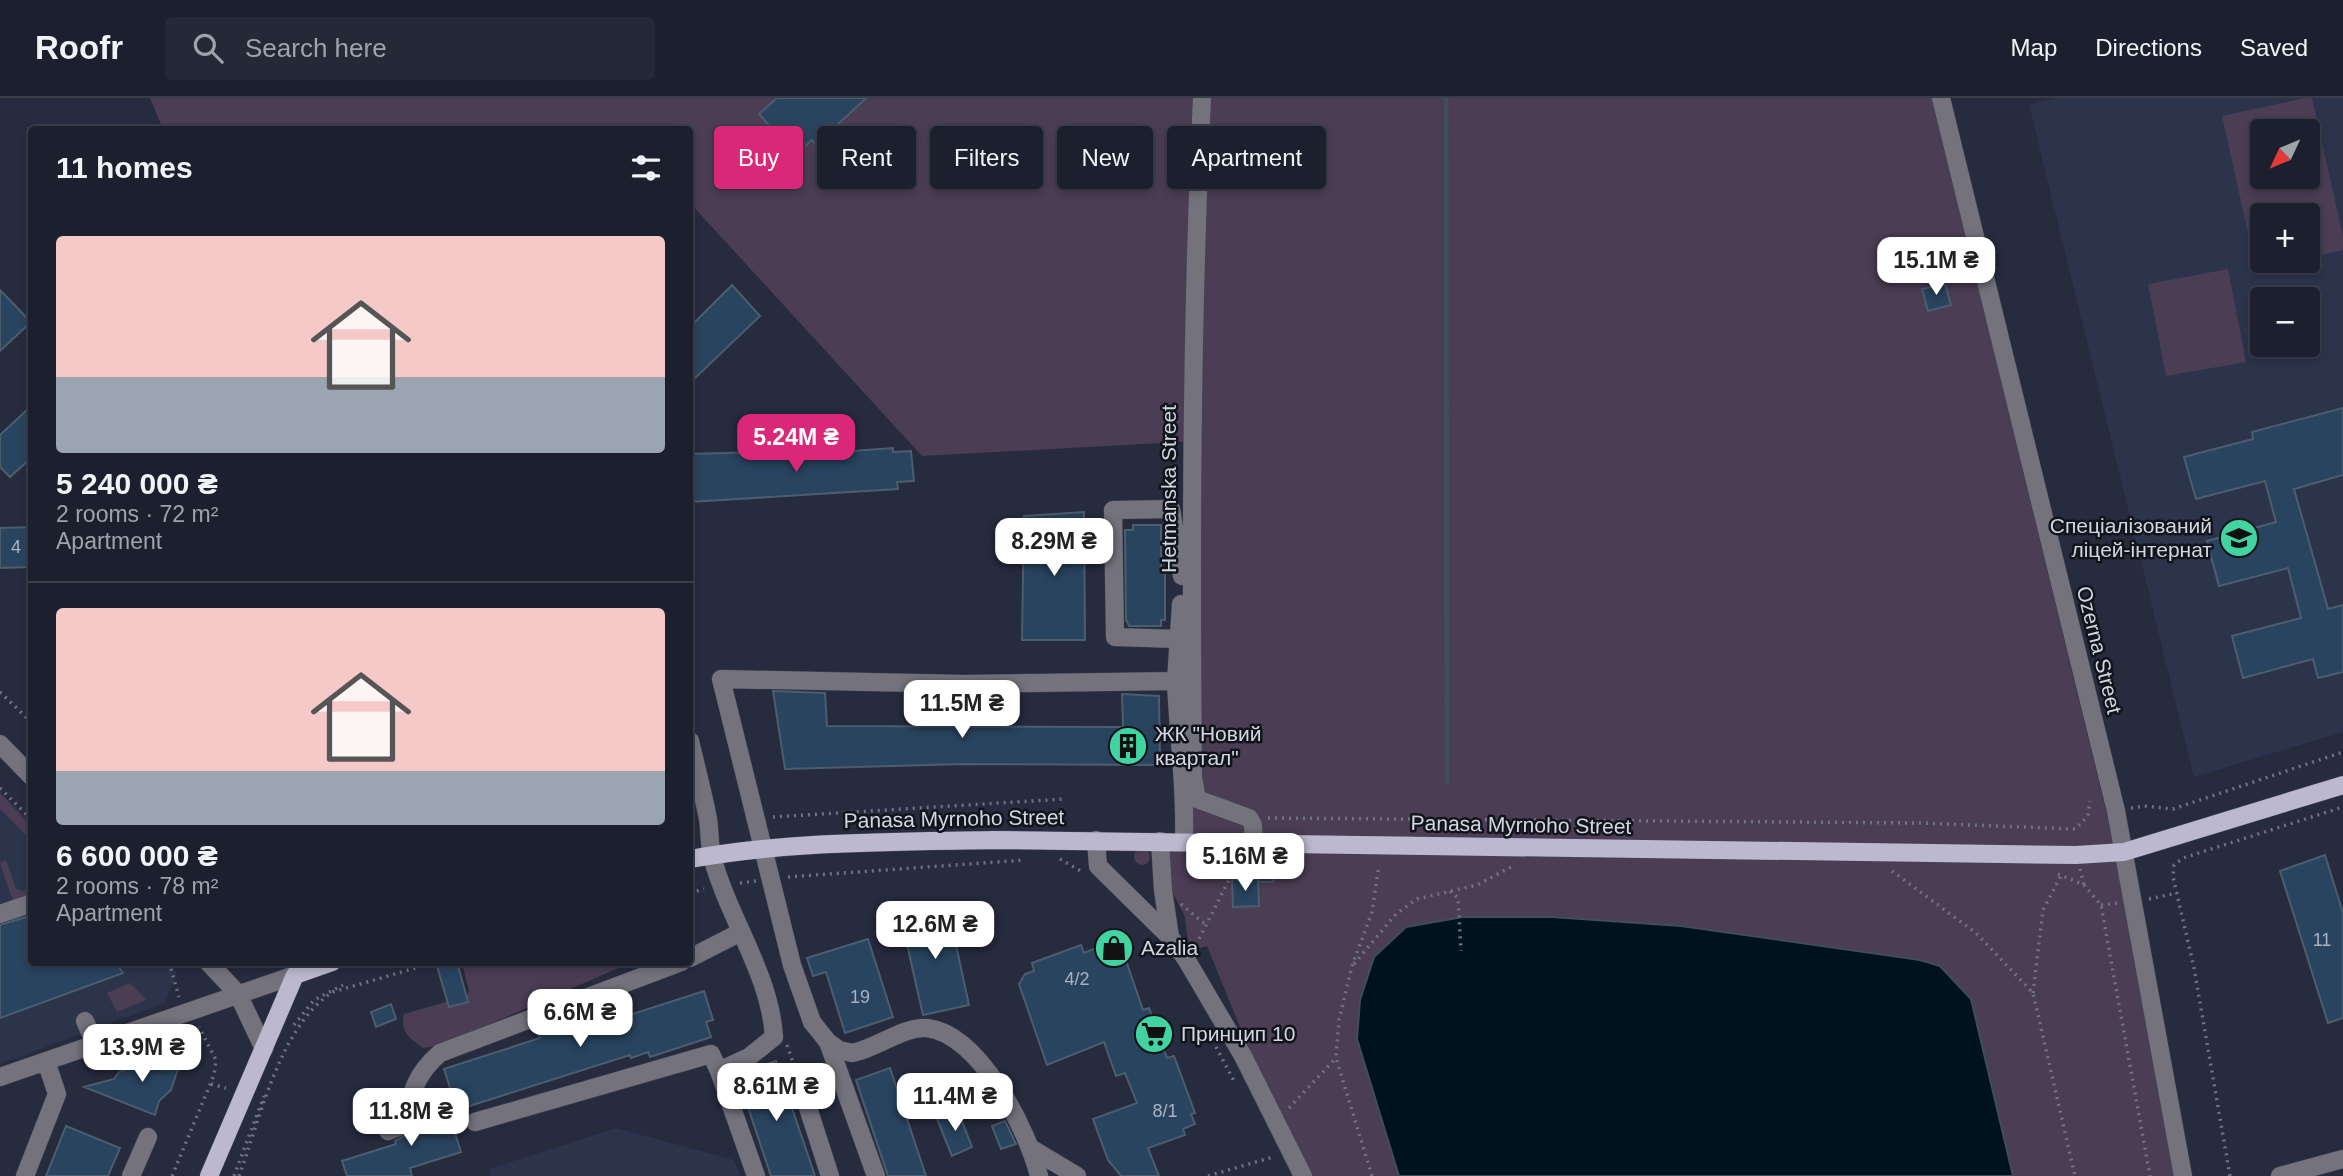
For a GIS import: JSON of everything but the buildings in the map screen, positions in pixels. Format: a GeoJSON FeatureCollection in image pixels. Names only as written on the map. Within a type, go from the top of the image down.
{"type":"FeatureCollection","features":[{"type":"Feature","properties":{"kind":"main road","name":"Panasa Myrnoho Street"},"geometry":{"type":"LineString","coordinates":[[693,858],[764,848],[847,843],[1096,840],[1184,841],[1252,852],[2076,855],[2124,852],[2343,785]]}},
{"type":"Feature","properties":{"kind":"main road"},"geometry":{"type":"LineString","coordinates":[[209,1176],[295,975],[321,966]]}},
{"type":"Feature","properties":{"kind":"street","name":"Hetmanska Street"},"geometry":{"type":"LineString","coordinates":[[1202,98],[1194,255],[1190,496],[1193,778],[1198,799],[1249,818]]}},
{"type":"Feature","properties":{"kind":"street","name":"Ozerna Street"},"geometry":{"type":"LineString","coordinates":[[1941,98],[2124,852],[2183,1176]]}},
{"type":"Feature","properties":{"kind":"street"},"geometry":{"type":"LineString","coordinates":[[1178,639],[1115,637],[1113,510],[1171,509],[1183,580],[1177,681],[1178,750],[1185,808],[1184,841]]}},
{"type":"Feature","properties":{"kind":"street"},"geometry":{"type":"LineString","coordinates":[[1039,1176],[1032,1149],[1018,1118],[999,1087],[983,1066],[947,1034],[926,1028],[852,1053],[839,1050],[828,1042],[812,1022],[793,965],[722,679],[964,684],[1177,681]]}},
{"type":"Feature","properties":{"kind":"street"},"geometry":{"type":"LineString","coordinates":[[3,753],[28,774]]}},
{"type":"Feature","properties":{"kind":"street"},"geometry":{"type":"LineString","coordinates":[[693,754],[709,821],[712,855],[739,933],[764,990],[772,1015],[774,1037],[750,1057],[719,1072]]}},
{"type":"Feature","properties":{"kind":"street"},"geometry":{"type":"LineString","coordinates":[[1249,818],[1253,825],[1252,852]]}},
{"type":"Feature","properties":{"kind":"street"},"geometry":{"type":"LineString","coordinates":[[1096,840],[1098,866],[1170,937],[1184,956],[1243,1056],[1303,1176]]}},
{"type":"Feature","properties":{"kind":"street"},"geometry":{"type":"LineString","coordinates":[[1160,841],[1170,937]]}},
{"type":"Feature","properties":{"kind":"street"},"geometry":{"type":"LineString","coordinates":[[0,914],[28,904]]}},
{"type":"Feature","properties":{"kind":"street"},"geometry":{"type":"LineString","coordinates":[[693,956],[739,933]]}},
{"type":"Feature","properties":{"kind":"street"},"geometry":{"type":"LineString","coordinates":[[212,966],[238,994],[264,1049]]}},
{"type":"Feature","properties":{"kind":"street"},"geometry":{"type":"LineString","coordinates":[[388,1132],[409,1123],[409,1107],[421,1069],[440,1053],[670,966]]}},
{"type":"Feature","properties":{"kind":"street"},"geometry":{"type":"LineString","coordinates":[[0,1077],[295,975]]}},
{"type":"Feature","properties":{"kind":"street"},"geometry":{"type":"LineString","coordinates":[[85,1021],[95,1044]]}},
{"type":"Feature","properties":{"kind":"street"},"geometry":{"type":"LineString","coordinates":[[828,1042],[876,1176]]}},
{"type":"Feature","properties":{"kind":"street"},"geometry":{"type":"LineString","coordinates":[[475,1122],[711,1054],[756,1176]]}},
{"type":"Feature","properties":{"kind":"street"},"geometry":{"type":"LineString","coordinates":[[25,1176],[57,1094],[47,1061]]}},
{"type":"Feature","properties":{"kind":"street"},"geometry":{"type":"LineString","coordinates":[[800,1083],[830,1176]]}},
{"type":"Feature","properties":{"kind":"street"},"geometry":{"type":"LineString","coordinates":[[131,1176],[148,1137]]}},
{"type":"Feature","properties":{"kind":"street"},"geometry":{"type":"LineString","coordinates":[[1032,1149],[1077,1176]]}},
{"type":"Feature","properties":{"kind":"street"},"geometry":{"type":"LineString","coordinates":[[2280,1176],[2343,1159]]}},
{"type":"Feature","properties":{"kind":"path"},"geometry":{"type":"LineString","coordinates":[[0,692],[28,719]]}},
{"type":"Feature","properties":{"kind":"path"},"geometry":{"type":"LineString","coordinates":[[2144,806],[2173,809],[2343,752]]}},
{"type":"Feature","properties":{"kind":"path"},"geometry":{"type":"LineString","coordinates":[[0,788],[28,816]]}},
{"type":"Feature","properties":{"kind":"path"},"geometry":{"type":"LineString","coordinates":[[757,818],[1065,799]]}},
{"type":"Feature","properties":{"kind":"path"},"geometry":{"type":"LineString","coordinates":[[1249,818],[1919,824],[2075,830],[2088,816],[2090,801]]}},
{"type":"Feature","properties":{"kind":"path"},"geometry":{"type":"LineString","coordinates":[[2230,1176],[2194,968],[2173,877],[2174,865],[2183,858],[2343,807]]}},
{"type":"Feature","properties":{"kind":"path"},"geometry":{"type":"LineString","coordinates":[[1184,956],[1195,947],[1238,862],[1252,852]]}},
{"type":"Feature","properties":{"kind":"path"},"geometry":{"type":"LineString","coordinates":[[1056,857],[1087,876]]}},
{"type":"Feature","properties":{"kind":"path"},"geometry":{"type":"LineString","coordinates":[[693,892],[722,885],[771,879],[1028,859]]}},
{"type":"Feature","properties":{"kind":"path"},"geometry":{"type":"LineString","coordinates":[[1226,862],[1238,862]]}},
{"type":"Feature","properties":{"kind":"path"},"geometry":{"type":"LineString","coordinates":[[1366,864],[1379,865],[1373,912],[1352,966],[1339,1020],[1336,1058],[1372,1176]]}},
{"type":"Feature","properties":{"kind":"path"},"geometry":{"type":"LineString","coordinates":[[1352,966],[1396,914],[1417,899],[1477,886],[1513,866],[1500,866]]}},
{"type":"Feature","properties":{"kind":"path"},"geometry":{"type":"LineString","coordinates":[[1901,867],[1888,867],[1976,933],[2033,993]]}},
{"type":"Feature","properties":{"kind":"path"},"geometry":{"type":"LineString","coordinates":[[2049,873],[2062,874],[2084,885],[2101,905],[2150,1176]]}},
{"type":"Feature","properties":{"kind":"path"},"geometry":{"type":"LineString","coordinates":[[2062,874],[2043,911],[2033,993],[2075,1176]]}},
{"type":"Feature","properties":{"kind":"path"},"geometry":{"type":"LineString","coordinates":[[1450,891],[1458,898],[1461,951]]}},
{"type":"Feature","properties":{"kind":"path"},"geometry":{"type":"LineString","coordinates":[[1176,899],[1207,926]]}},
{"type":"Feature","properties":{"kind":"path"},"geometry":{"type":"LineString","coordinates":[[170,966],[175,992]]}},
{"type":"Feature","properties":{"kind":"path"},"geometry":{"type":"LineString","coordinates":[[236,1176],[286,1047],[298,1023],[318,1001],[333,992],[422,966]]}},
{"type":"Feature","properties":{"kind":"path"},"geometry":{"type":"LineString","coordinates":[[236,1176],[283,1044],[314,1000],[343,985]]}},
{"type":"Feature","properties":{"kind":"path"},"geometry":{"type":"LineString","coordinates":[[172,1176],[211,1084],[216,1060],[210,1044],[195,1022]]}},
{"type":"Feature","properties":{"kind":"path"},"geometry":{"type":"LineString","coordinates":[[1210,1036],[1235,1082]]}},
{"type":"Feature","properties":{"kind":"path"},"geometry":{"type":"LineString","coordinates":[[1300,1096],[1336,1058]]}},
{"type":"Feature","properties":{"kind":"path"},"geometry":{"type":"LineString","coordinates":[[211,1084],[226,1088]]}},
{"type":"Feature","properties":{"kind":"path"},"geometry":{"type":"LineString","coordinates":[[1269,1149],[1279,1169]]}},
{"type":"Feature","properties":{"kind":"path"},"geometry":{"type":"LineString","coordinates":[[1208,1176],[1273,1157]]}},
{"type":"Feature","properties":{"kind":"shaded area"},"geometry":{"type":"Polygon","coordinates":[[[150,98],[1932,98],[2114,844],[2075,847],[1192,833],[1198,441],[922,456],[693,206],[693,126],[162,126],[150,98]]]}},
{"type":"Feature","properties":{"kind":"shaded area","name":"Спеціалізований ліцей-інтернат"},"geometry":{"type":"Polygon","coordinates":[[[2056,98],[2343,98],[2343,732],[2194,777],[2029,105],[2056,98]]]}},
{"type":"Feature","properties":{"kind":"shaded area"},"geometry":{"type":"Polygon","coordinates":[[[2312,98],[2317,119],[2250,119],[2250,189],[2320,189],[2320,134],[2343,236],[2343,250],[2320,255],[2320,203],[2250,203],[2250,242],[2222,116],[2312,98]]]}},
{"type":"Feature","properties":{"kind":"shaded area"},"geometry":{"type":"Polygon","coordinates":[[[2228,269],[2246,362],[2166,376],[2148,284],[2228,269]]]}},
{"type":"Feature","properties":{"kind":"shaded area"},"geometry":{"type":"Polygon","coordinates":[[[0,791],[28,820],[28,966],[171,966],[177,972],[165,1003],[0,1064],[0,791]]]}},
{"type":"Feature","properties":{"kind":"shaded area"},"geometry":{"type":"Polygon","coordinates":[[[0,793],[28,823],[28,837],[0,809],[0,793]]]}},
{"type":"Feature","properties":{"kind":"shaded area"},"geometry":{"type":"Polygon","coordinates":[[[1139,849],[1145,849],[1150,857],[1148,863],[1139,865],[1134,860],[1134,854],[1139,849]]]}},
{"type":"Feature","properties":{"kind":"shaded area"},"geometry":{"type":"Polygon","coordinates":[[[1170,852],[2076,863],[2118,860],[2175,1176],[1312,1176],[1250,1052],[1207,946],[1189,951],[1185,917],[1168,883],[1170,852]]]}},
{"type":"Feature","properties":{"kind":"shaded area"},"geometry":{"type":"Polygon","coordinates":[[[6,860],[16,889],[22,891],[28,888],[28,898],[14,904],[0,863],[6,860]]]}},
{"type":"Feature","properties":{"kind":"shaded area"},"geometry":{"type":"Polygon","coordinates":[[[1463,917],[1552,917],[1681,926],[1920,960],[1940,966],[1971,999],[2013,1176],[1399,1176],[1357,1039],[1360,1000],[1374,957],[1406,927],[1463,917]]]}},
{"type":"Feature","properties":{"kind":"shaded area"},"geometry":{"type":"Polygon","coordinates":[[[463,966],[623,966],[442,1045],[423,1048],[407,1034],[403,1026],[404,1014],[466,996],[469,991],[463,966]]]}},
{"type":"Feature","properties":{"kind":"shaded area"},"geometry":{"type":"Polygon","coordinates":[[[130,983],[146,1000],[117,1012],[107,993],[130,983]]]}},
{"type":"Feature","properties":{"kind":"shaded area"},"geometry":{"type":"Polygon","coordinates":[[[616,1128],[734,1160],[740,1176],[491,1176],[489,1169],[616,1128]]]}},
{"type":"Feature","properties":{"kind":"waterway"},"geometry":{"type":"LineString","coordinates":[[1446,98],[1447,781]]}},
{"type":"Feature","properties":{"kind":"place","name":"Спеціалізований ліцей-інтернат"},"geometry":{"type":"Point","coordinates":[2239,538]}},
{"type":"Feature","properties":{"kind":"place","name":"ЖК \"Новий квартал\""},"geometry":{"type":"Point","coordinates":[1128,746]}},
{"type":"Feature","properties":{"kind":"place","name":"Azalia"},"geometry":{"type":"Point","coordinates":[1114,948]}},
{"type":"Feature","properties":{"kind":"place","name":"Принцип 10"},"geometry":{"type":"Point","coordinates":[1154,1034]}}]}
